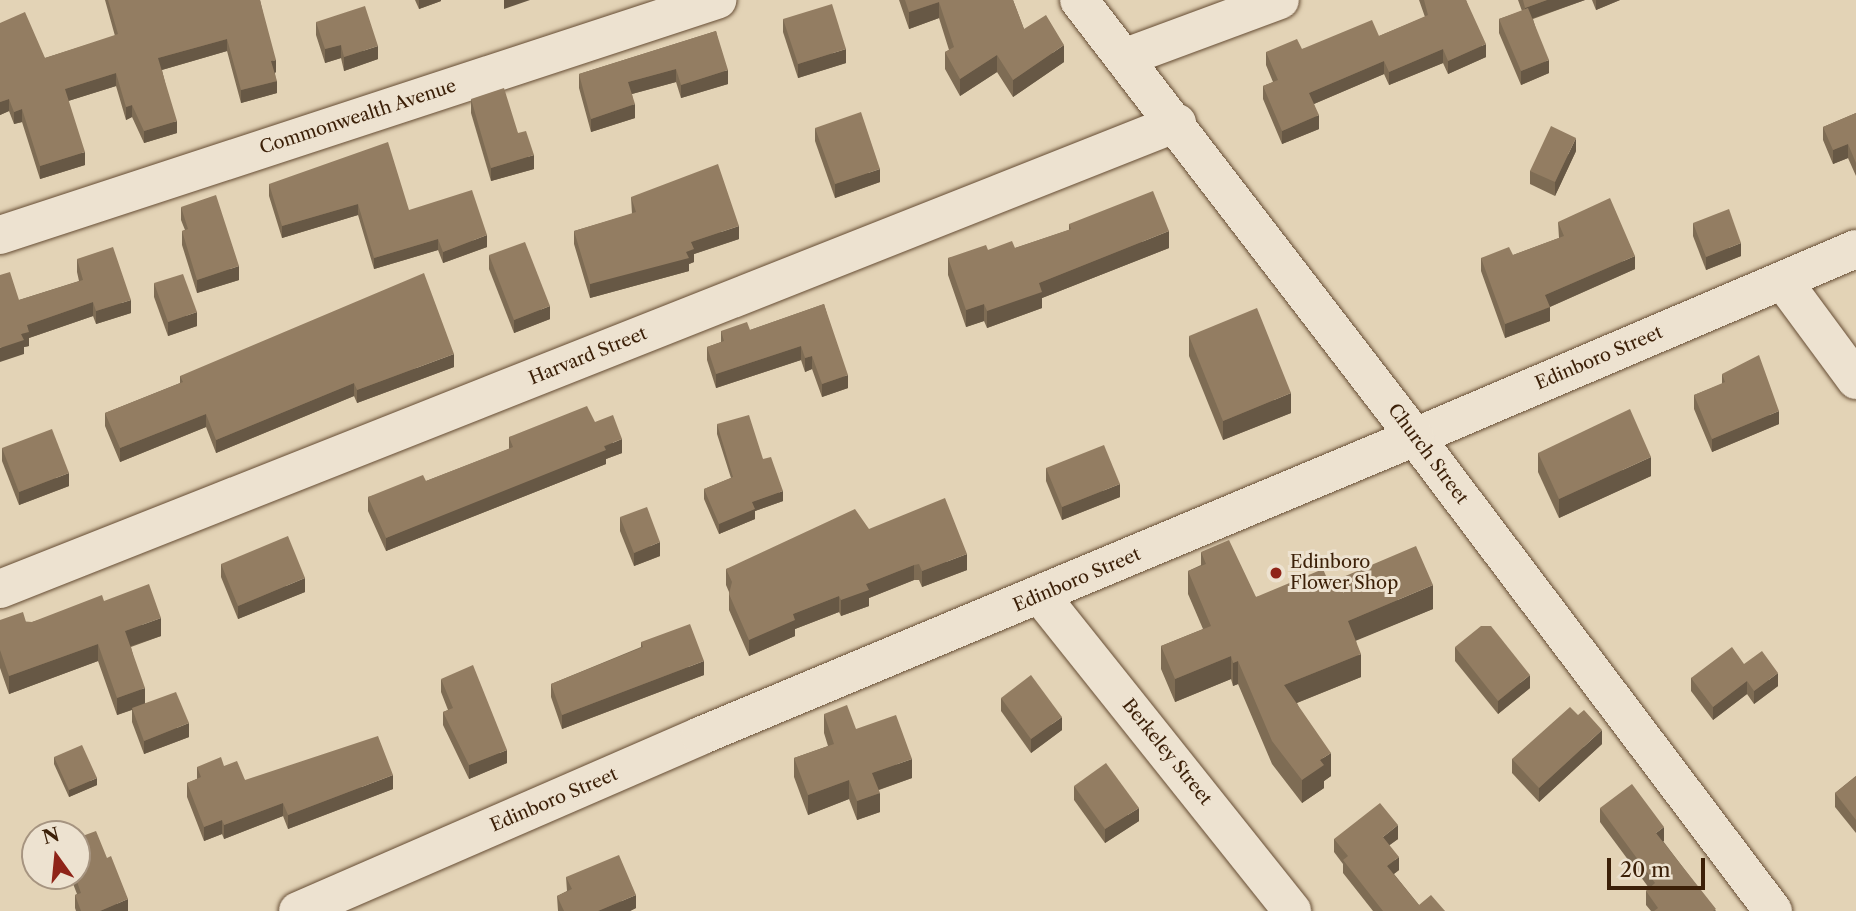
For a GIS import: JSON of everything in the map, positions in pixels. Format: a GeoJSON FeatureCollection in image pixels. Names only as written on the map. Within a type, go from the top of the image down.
{"type":"FeatureCollection","features":[{"type":"Feature","properties":{"kind":"street","name":"Commonwealth Avenue"},"geometry":{"type":"LineString","coordinates":[[0,235],[717,0]]}},
{"type":"Feature","properties":{"kind":"street","name":"Church Street"},"geometry":{"type":"LineString","coordinates":[[1079,0],[1177,123],[1773,911]]}},
{"type":"Feature","properties":{"kind":"street"},"geometry":{"type":"LineString","coordinates":[[1126,57],[1280,0]]}},
{"type":"Feature","properties":{"kind":"street","name":"Harvard Street"},"geometry":{"type":"LineString","coordinates":[[0,589],[1177,123]]}},
{"type":"Feature","properties":{"kind":"street","name":"Edinboro Street"},"geometry":{"type":"LineString","coordinates":[[298,911],[699,736],[1856,250]]}},
{"type":"Feature","properties":{"kind":"street"},"geometry":{"type":"LineString","coordinates":[[1783,281],[1856,380]]}},
{"type":"Feature","properties":{"kind":"street","name":"Berkeley Street"},"geometry":{"type":"LineString","coordinates":[[1040,595],[1292,911]]}},
{"type":"Feature","properties":{"kind":"building"},"geometry":{"type":"Polygon","coordinates":[[[108,0],[260,0],[276,60],[271,61],[277,81],[241,90],[227,39],[158,58],[177,121],[144,131],[132,105],[126,107],[116,73],[65,89],[85,152],[40,166],[22,109],[14,112],[9,99],[0,102],[0,23],[25,12],[45,58],[118,34],[108,0]]]}},
{"type":"Feature","properties":{"kind":"building"},"geometry":{"type":"Polygon","coordinates":[[[905,0],[1013,0],[1024,29],[1046,15],[1064,45],[1013,80],[997,55],[960,79],[945,52],[954,47],[939,2],[909,12],[905,0]]]}},
{"type":"Feature","properties":{"kind":"building"},"geometry":{"type":"Polygon","coordinates":[[[1424,0],[1466,0],[1486,44],[1448,61],[1443,49],[1389,72],[1384,61],[1309,93],[1319,115],[1282,131],[1263,86],[1278,80],[1266,52],[1297,39],[1302,49],[1372,20],[1379,36],[1428,15],[1424,0]]]}},
{"type":"Feature","properties":{"kind":"building"},"geometry":{"type":"Polygon","coordinates":[[[1523,0],[1547,0],[1525,8],[1523,0]]]}},
{"type":"Feature","properties":{"kind":"building"},"geometry":{"type":"Polygon","coordinates":[[[832,4],[846,49],[798,64],[783,19],[832,4]]]}},
{"type":"Feature","properties":{"kind":"building"},"geometry":{"type":"Polygon","coordinates":[[[365,6],[378,46],[344,57],[341,45],[325,49],[316,22],[365,6]]]}},
{"type":"Feature","properties":{"kind":"building"},"geometry":{"type":"Polygon","coordinates":[[[1528,8],[1549,60],[1521,71],[1499,19],[1528,8]]]}},
{"type":"Feature","properties":{"kind":"building"},"geometry":{"type":"Polygon","coordinates":[[[716,31],[728,70],[681,85],[676,69],[628,82],[635,104],[591,119],[579,74],[716,31]]]}},
{"type":"Feature","properties":{"kind":"building"},"geometry":{"type":"Polygon","coordinates":[[[504,88],[518,133],[526,131],[534,155],[491,168],[471,99],[504,88]]]}},
{"type":"Feature","properties":{"kind":"building"},"geometry":{"type":"Polygon","coordinates":[[[861,112],[880,169],[835,184],[815,128],[861,112]]]}},
{"type":"Feature","properties":{"kind":"building"},"geometry":{"type":"Polygon","coordinates":[[[1856,113],[1856,163],[1848,144],[1833,150],[1823,127],[1856,113]]]}},
{"type":"Feature","properties":{"kind":"building"},"geometry":{"type":"Polygon","coordinates":[[[1551,126],[1576,138],[1555,182],[1530,171],[1551,126]]]}},
{"type":"Feature","properties":{"kind":"building"},"geometry":{"type":"Polygon","coordinates":[[[388,142],[409,210],[472,190],[487,235],[443,252],[438,239],[374,258],[358,204],[282,226],[269,184],[388,142]]]}},
{"type":"Feature","properties":{"kind":"building"},"geometry":{"type":"Polygon","coordinates":[[[718,164],[739,226],[691,242],[694,249],[686,252],[689,258],[590,284],[574,231],[636,212],[631,197],[718,164]]]}},
{"type":"Feature","properties":{"kind":"building"},"geometry":{"type":"Polygon","coordinates":[[[1153,191],[1169,231],[1039,283],[1042,292],[987,311],[984,304],[966,310],[948,258],[986,245],[988,250],[1012,241],[1015,248],[1071,229],[1069,224],[1153,191]]]}},
{"type":"Feature","properties":{"kind":"building"},"geometry":{"type":"Polygon","coordinates":[[[216,195],[239,266],[197,280],[182,231],[188,229],[181,207],[216,195]]]}},
{"type":"Feature","properties":{"kind":"building"},"geometry":{"type":"Polygon","coordinates":[[[1610,198],[1635,256],[1545,295],[1550,307],[1505,324],[1481,258],[1509,247],[1513,255],[1564,236],[1558,222],[1610,198]]]}},
{"type":"Feature","properties":{"kind":"building"},"geometry":{"type":"Polygon","coordinates":[[[1729,209],[1741,243],[1706,257],[1693,223],[1729,209]]]}},
{"type":"Feature","properties":{"kind":"building"},"geometry":{"type":"Polygon","coordinates":[[[525,242],[550,306],[514,320],[489,255],[525,242]]]}},
{"type":"Feature","properties":{"kind":"building"},"geometry":{"type":"Polygon","coordinates":[[[113,247],[131,300],[96,311],[93,302],[27,325],[29,332],[21,334],[24,340],[0,348],[0,275],[10,272],[19,300],[83,280],[77,259],[113,247]]]}},
{"type":"Feature","properties":{"kind":"building"},"geometry":{"type":"Polygon","coordinates":[[[424,273],[454,354],[357,390],[354,383],[216,440],[206,414],[120,448],[105,413],[183,382],[180,376],[424,273]]]}},
{"type":"Feature","properties":{"kind":"building"},"geometry":{"type":"Polygon","coordinates":[[[183,274],[197,312],[168,322],[154,283],[183,274]]]}},
{"type":"Feature","properties":{"kind":"building"},"geometry":{"type":"Polygon","coordinates":[[[824,304],[848,375],[822,384],[812,356],[805,358],[801,346],[716,374],[707,347],[724,341],[721,331],[747,322],[750,330],[824,304]]]}},
{"type":"Feature","properties":{"kind":"building"},"geometry":{"type":"Polygon","coordinates":[[[1257,308],[1291,393],[1223,421],[1189,336],[1257,308]]]}},
{"type":"Feature","properties":{"kind":"building"},"geometry":{"type":"Polygon","coordinates":[[[1759,355],[1779,411],[1712,439],[1694,395],[1725,382],[1722,374],[1759,355]]]}},
{"type":"Feature","properties":{"kind":"building"},"geometry":{"type":"Polygon","coordinates":[[[587,406],[595,422],[613,415],[622,439],[604,446],[606,450],[386,538],[368,497],[423,475],[426,481],[513,447],[509,437],[587,406]]]}},
{"type":"Feature","properties":{"kind":"building"},"geometry":{"type":"Polygon","coordinates":[[[1630,409],[1651,457],[1559,499],[1538,453],[1630,409]]]}},
{"type":"Feature","properties":{"kind":"building"},"geometry":{"type":"Polygon","coordinates":[[[749,415],[763,459],[771,457],[783,491],[752,502],[755,509],[719,524],[704,489],[733,477],[717,424],[749,415]]]}},
{"type":"Feature","properties":{"kind":"building"},"geometry":{"type":"Polygon","coordinates":[[[52,429],[69,473],[19,492],[2,448],[52,429]]]}},
{"type":"Feature","properties":{"kind":"building"},"geometry":{"type":"Polygon","coordinates":[[[1104,445],[1120,484],[1062,507],[1046,468],[1104,445]]]}},
{"type":"Feature","properties":{"kind":"building"},"geometry":{"type":"Polygon","coordinates":[[[945,498],[967,554],[922,571],[919,564],[914,565],[866,584],[869,590],[841,600],[839,596],[793,614],[795,620],[749,640],[729,594],[732,582],[726,569],[855,509],[869,529],[945,498]]]}},
{"type":"Feature","properties":{"kind":"building"},"geometry":{"type":"Polygon","coordinates":[[[647,507],[660,542],[634,553],[620,517],[647,507]]]}},
{"type":"Feature","properties":{"kind":"building"},"geometry":{"type":"Polygon","coordinates":[[[288,536],[305,578],[238,606],[221,564],[288,536]]]}},
{"type":"Feature","properties":{"kind":"building"},"geometry":{"type":"Polygon","coordinates":[[[1229,540],[1256,597],[1323,569],[1329,583],[1416,546],[1433,585],[1348,621],[1361,654],[1284,685],[1331,753],[1320,760],[1324,765],[1302,780],[1272,741],[1238,661],[1233,663],[1231,656],[1175,679],[1161,646],[1211,626],[1188,571],[1206,564],[1201,552],[1229,540]]]}},
{"type":"Feature","properties":{"kind":"building"},"geometry":{"type":"Polygon","coordinates":[[[149,584],[161,618],[125,631],[145,688],[117,698],[98,644],[9,676],[0,650],[0,620],[23,612],[26,622],[32,622],[102,595],[104,601],[149,584]]]}},
{"type":"Feature","properties":{"kind":"building"},"geometry":{"type":"Polygon","coordinates":[[[690,624],[704,661],[562,715],[551,684],[643,647],[641,642],[690,624]]]}},
{"type":"Feature","properties":{"kind":"building"},"geometry":{"type":"Polygon","coordinates":[[[1481,626],[1491,626],[1530,675],[1498,701],[1455,647],[1481,626]]]}},
{"type":"Feature","properties":{"kind":"building"},"geometry":{"type":"Polygon","coordinates":[[[1732,647],[1744,664],[1762,651],[1778,673],[1754,691],[1747,681],[1713,707],[1691,678],[1732,647]]]}},
{"type":"Feature","properties":{"kind":"building"},"geometry":{"type":"Polygon","coordinates":[[[473,665],[507,750],[469,765],[443,712],[453,708],[441,679],[473,665]]]}},
{"type":"Feature","properties":{"kind":"building"},"geometry":{"type":"Polygon","coordinates":[[[1031,675],[1062,717],[1031,739],[1001,698],[1031,675]]]}},
{"type":"Feature","properties":{"kind":"building"},"geometry":{"type":"Polygon","coordinates":[[[176,692],[189,723],[144,741],[132,708],[176,692]]]}},
{"type":"Feature","properties":{"kind":"building"},"geometry":{"type":"Polygon","coordinates":[[[847,705],[856,729],[896,715],[912,759],[872,773],[880,793],[857,801],[849,780],[808,795],[794,758],[834,744],[824,714],[847,705]]]}},
{"type":"Feature","properties":{"kind":"building"},"geometry":{"type":"Polygon","coordinates":[[[1570,707],[1578,715],[1584,710],[1602,730],[1539,788],[1512,759],[1570,707]]]}},
{"type":"Feature","properties":{"kind":"building"},"geometry":{"type":"Polygon","coordinates":[[[378,736],[393,775],[288,815],[283,803],[224,825],[222,820],[204,827],[187,783],[201,777],[197,767],[221,757],[224,766],[237,761],[245,780],[378,736]]]}},
{"type":"Feature","properties":{"kind":"building"},"geometry":{"type":"Polygon","coordinates":[[[82,745],[97,778],[69,790],[54,757],[82,745]]]}},
{"type":"Feature","properties":{"kind":"building"},"geometry":{"type":"Polygon","coordinates":[[[1106,763],[1139,808],[1105,829],[1074,786],[1106,763]]]}},
{"type":"Feature","properties":{"kind":"building"},"geometry":{"type":"Polygon","coordinates":[[[1856,776],[1856,820],[1835,793],[1856,776]]]}},
{"type":"Feature","properties":{"kind":"building"},"geometry":{"type":"Polygon","coordinates":[[[1632,784],[1664,827],[1656,833],[1716,909],[1713,911],[1654,911],[1658,908],[1646,891],[1655,883],[1600,808],[1632,784]]]}},
{"type":"Feature","properties":{"kind":"building"},"geometry":{"type":"Polygon","coordinates":[[[1380,803],[1398,825],[1383,837],[1399,857],[1387,866],[1419,905],[1431,895],[1445,911],[1383,911],[1343,860],[1348,856],[1334,839],[1380,803]]]}},
{"type":"Feature","properties":{"kind":"building"},"geometry":{"type":"Polygon","coordinates":[[[96,831],[107,858],[111,856],[128,899],[100,911],[81,911],[75,895],[81,893],[80,890],[91,890],[91,833],[96,831]]]}},
{"type":"Feature","properties":{"kind":"building"},"geometry":{"type":"Polygon","coordinates":[[[619,855],[636,895],[598,911],[564,911],[557,896],[572,889],[566,877],[619,855]]]}},
{"type":"Feature","properties":{"kind":"place","name":"Edinboro Flower Shop"},"geometry":{"type":"Point","coordinates":[1276,573]}}]}
